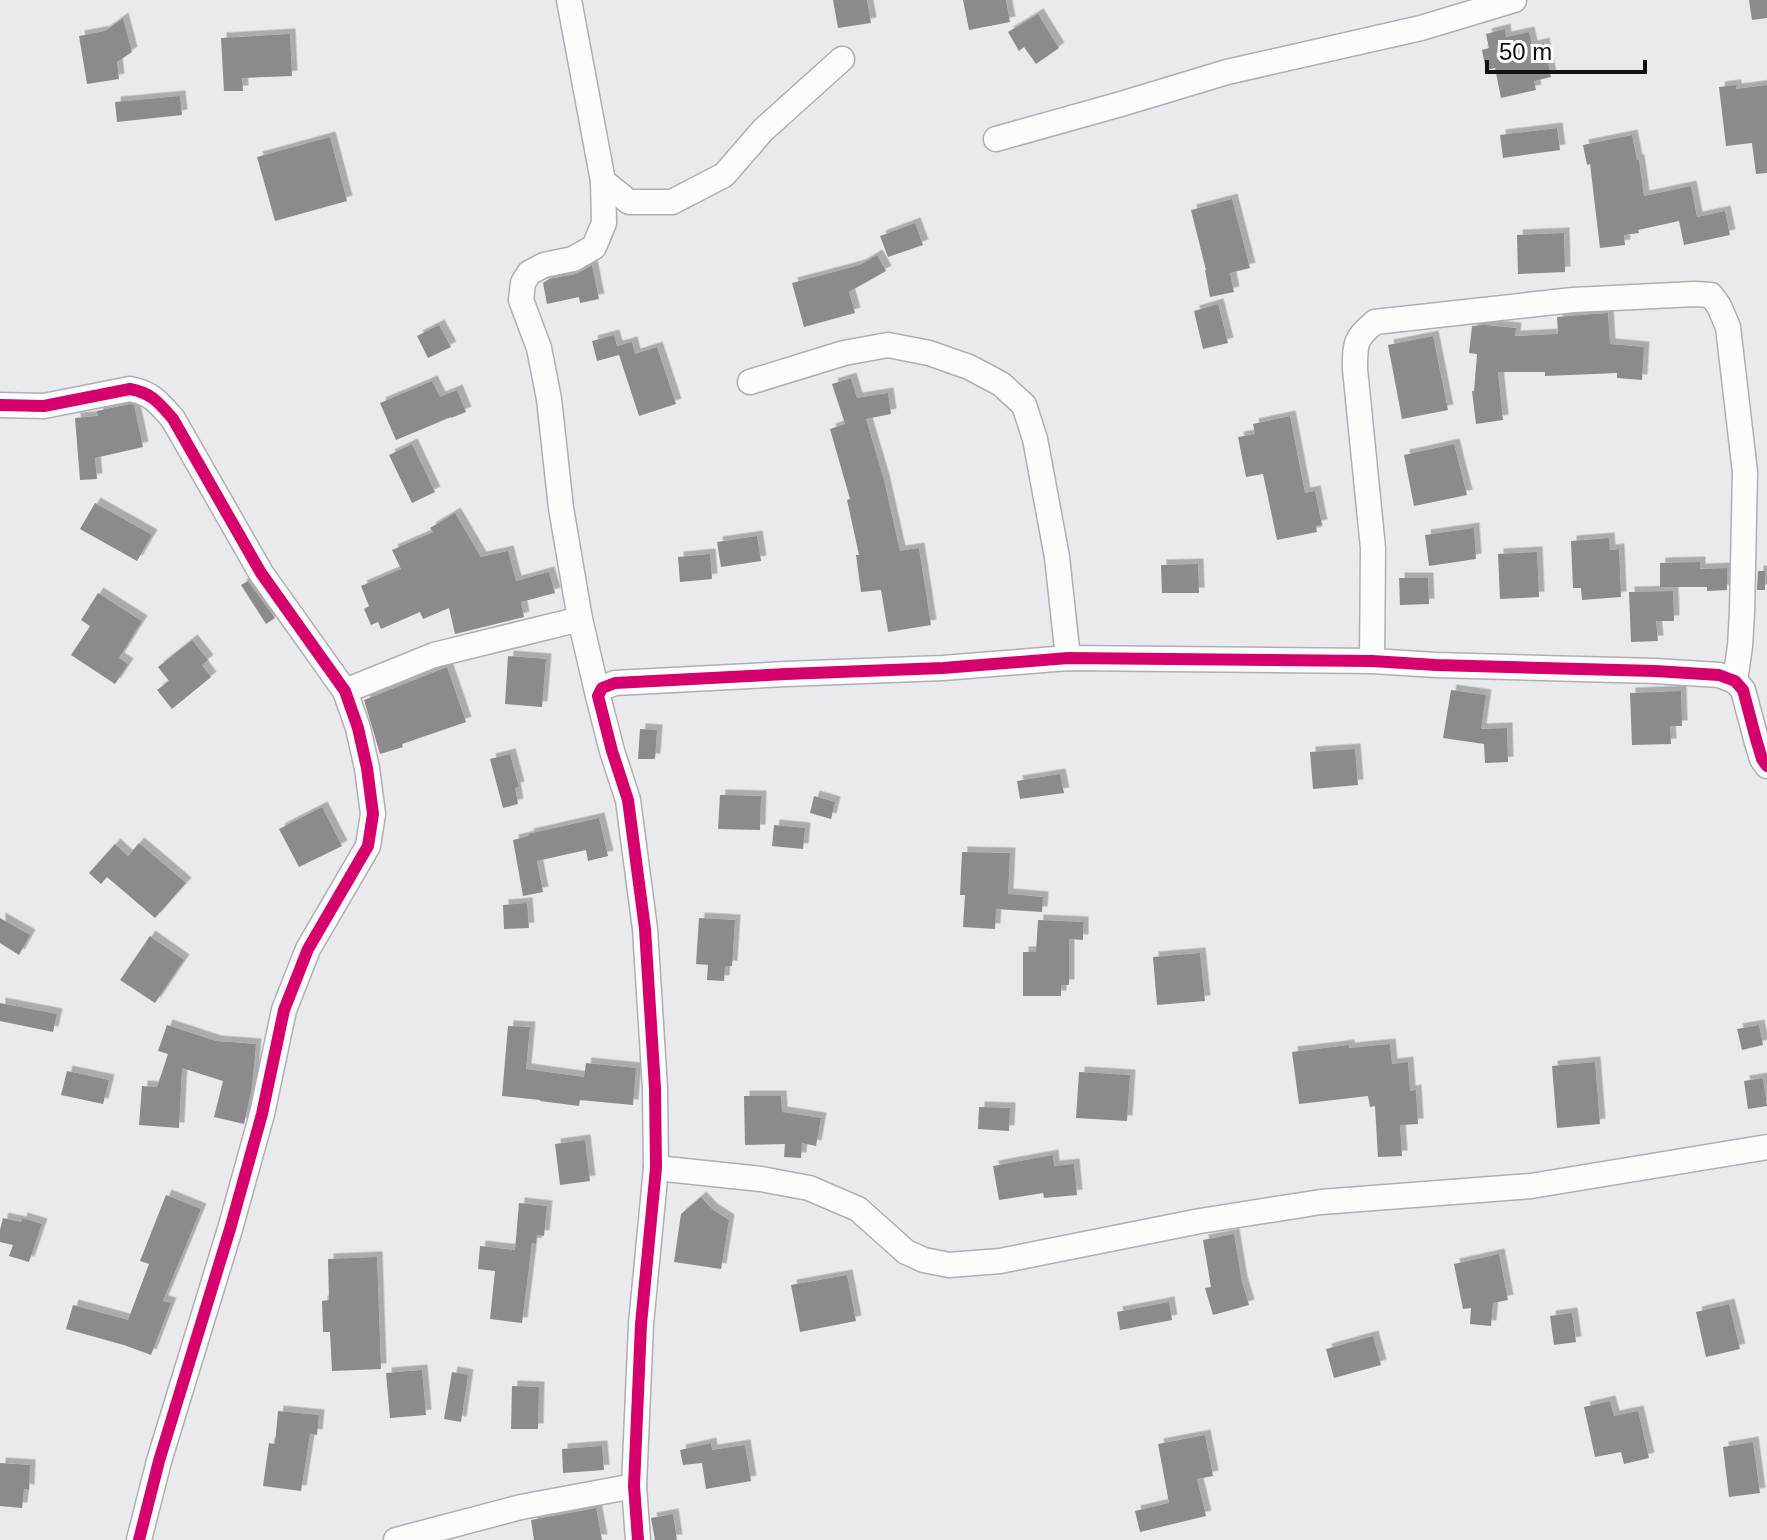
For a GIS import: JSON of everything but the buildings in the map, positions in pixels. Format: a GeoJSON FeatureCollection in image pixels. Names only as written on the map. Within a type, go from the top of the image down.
{"type":"FeatureCollection","features":[{"type":"Feature","properties":{"kind":"street"},"geometry":{"type":"LineString","coordinates":[[569,0],[603,181],[604,223],[594,247],[573,259],[544,265],[529,273],[523,283],[521,300],[539,348],[580,619],[628,800],[645,929],[655,1088],[656,1168],[641,1324],[634,1486],[638,1540]]}},
{"type":"Feature","properties":{"kind":"street"},"geometry":{"type":"LineString","coordinates":[[996,139],[1227,72],[1421,28],[1514,0]]}},
{"type":"Feature","properties":{"kind":"street"},"geometry":{"type":"LineString","coordinates":[[603,181],[629,202],[672,202],[724,175],[763,130],[842,59]]}},
{"type":"Feature","properties":{"kind":"street"},"geometry":{"type":"LineString","coordinates":[[1372,661],[1373,548],[1355,369],[1355,349],[1360,334],[1375,322],[1573,300],[1695,294],[1711,295],[1728,327],[1745,472],[1740,646],[1735,681]]}},
{"type":"Feature","properties":{"kind":"street"},"geometry":{"type":"LineString","coordinates":[[750,382],[844,353],[888,345],[929,353],[969,367],[1001,384],[1024,405],[1035,439],[1057,557],[1068,658]]}},
{"type":"Feature","properties":{"kind":"street"},"geometry":{"type":"LineString","coordinates":[[0,405],[44,406],[130,389],[144,391],[158,402],[173,419],[261,573],[345,691],[358,728],[373,814],[368,846],[308,949],[284,1010],[262,1114],[159,1461],[139,1540]]}},
{"type":"Feature","properties":{"kind":"street"},"geometry":{"type":"LineString","coordinates":[[345,691],[434,655],[580,619]]}},
{"type":"Feature","properties":{"kind":"street"},"geometry":{"type":"LineString","coordinates":[[598,696],[602,688],[615,683],[943,668],[1068,658],[1372,661],[1655,671],[1719,675],[1735,681],[1743,690],[1762,759],[1767,766]]}},
{"type":"Feature","properties":{"kind":"street"},"geometry":{"type":"LineString","coordinates":[[656,1168],[761,1179],[809,1188],[858,1209],[906,1252],[924,1260],[949,1265],[1000,1261],[1200,1221],[1321,1202],[1531,1186],[1767,1147]]}},
{"type":"Feature","properties":{"kind":"street"},"geometry":{"type":"LineString","coordinates":[[396,1540],[521,1507],[634,1486]]}},
{"type":"Feature","properties":{"kind":"cycle path"},"geometry":{"type":"LineString","coordinates":[[0,405],[44,406],[130,389],[150,396],[163,408],[173,419],[261,573],[345,691],[358,728],[373,814],[368,846],[308,949],[284,1010],[262,1114],[159,1461],[139,1540]]}},
{"type":"Feature","properties":{"kind":"cycle path"},"geometry":{"type":"LineString","coordinates":[[638,1540],[634,1486],[641,1324],[656,1168],[655,1088],[645,929],[628,800],[598,696],[602,688],[615,683],[943,668],[1068,658],[1372,661],[1719,675],[1735,681],[1743,690],[1762,759],[1767,766]]}}]}
